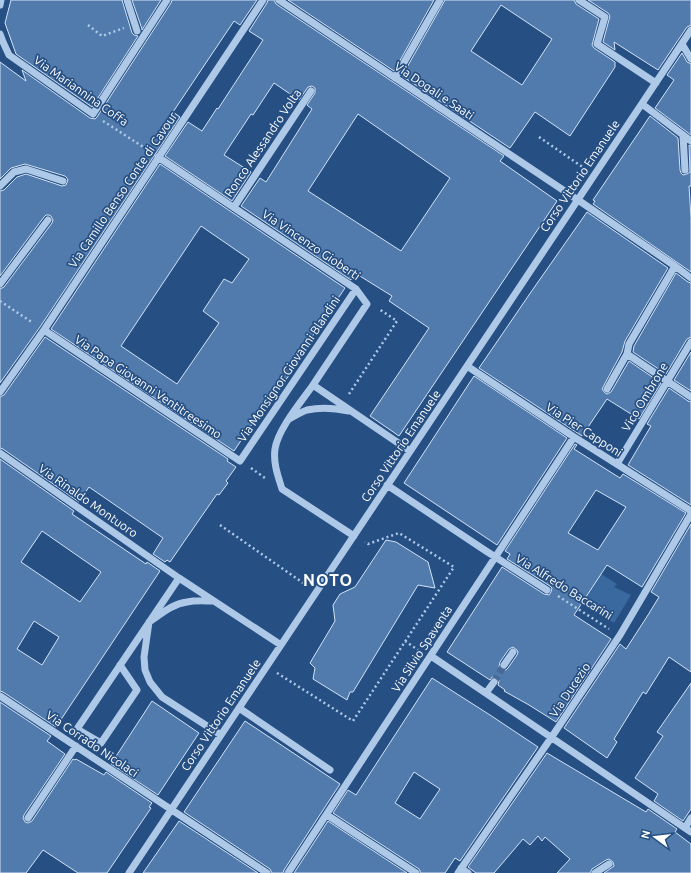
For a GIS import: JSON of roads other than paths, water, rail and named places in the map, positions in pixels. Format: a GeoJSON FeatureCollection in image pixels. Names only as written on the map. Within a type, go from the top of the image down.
{"type":"FeatureCollection","features":[{"type":"Feature","properties":{"kind":"street"},"geometry":{"type":"LineString","coordinates":[[0,5],[1,0]]}},
{"type":"Feature","properties":{"kind":"street"},"geometry":{"type":"LineString","coordinates":[[127,0],[136,27]]}},
{"type":"Feature","properties":{"kind":"street","name":"Via Mariannina Coffa"},"geometry":{"type":"LineString","coordinates":[[0,34],[9,54],[93,114],[167,0]]}},
{"type":"Feature","properties":{"kind":"street","name":"Via Camillo Benso Conte di Cavour"},"geometry":{"type":"LineString","coordinates":[[0,392],[44,330],[263,0]]}},
{"type":"Feature","properties":{"kind":"street","name":"Via Dogali e Saati"},"geometry":{"type":"LineString","coordinates":[[279,0],[578,200],[691,278]]}},
{"type":"Feature","properties":{"kind":"street"},"geometry":{"type":"LineString","coordinates":[[395,78],[440,0]]}},
{"type":"Feature","properties":{"kind":"street"},"geometry":{"type":"LineString","coordinates":[[579,0],[605,18],[597,44],[656,83]]}},
{"type":"Feature","properties":{"kind":"street","name":"Corso Vittorio Emanuele"},"geometry":{"type":"LineString","coordinates":[[129,873],[691,30]]}},
{"type":"Feature","properties":{"kind":"street"},"geometry":{"type":"LineString","coordinates":[[682,44],[691,59]]}},
{"type":"Feature","properties":{"kind":"street","name":"Ronco Alessandro Volta"},"geometry":{"type":"LineString","coordinates":[[234,207],[311,91]]}},
{"type":"Feature","properties":{"kind":"street"},"geometry":{"type":"LineString","coordinates":[[642,104],[691,140]]}},
{"type":"Feature","properties":{"kind":"street"},"geometry":{"type":"LineString","coordinates":[[683,135],[685,170]]}},
{"type":"Feature","properties":{"kind":"street","name":"Via Vincenzo Gioberti"},"geometry":{"type":"LineString","coordinates":[[158,157],[356,289],[367,304],[313,385]]}},
{"type":"Feature","properties":{"kind":"street"},"geometry":{"type":"LineString","coordinates":[[0,186],[14,172],[26,168],[63,181]]}},
{"type":"Feature","properties":{"kind":"street"},"geometry":{"type":"LineString","coordinates":[[0,284],[48,220]]}},
{"type":"Feature","properties":{"kind":"street"},"geometry":{"type":"LineString","coordinates":[[607,389],[627,354],[629,344],[675,266]]}},
{"type":"Feature","properties":{"kind":"street","name":"Via Monsignor Giovanni Blandini"},"geometry":{"type":"LineString","coordinates":[[240,461],[356,289]]}},
{"type":"Feature","properties":{"kind":"street","name":"Via Papa Giovanni Ventitreesimo"},"geometry":{"type":"LineString","coordinates":[[44,330],[240,461]]}},
{"type":"Feature","properties":{"kind":"street","name":"Vico Ombrone"},"geometry":{"type":"LineString","coordinates":[[617,464],[691,342]]}},
{"type":"Feature","properties":{"kind":"street"},"geometry":{"type":"LineString","coordinates":[[627,354],[691,397]]}},
{"type":"Feature","properties":{"kind":"street","name":"Via Pier Capponi"},"geometry":{"type":"LineString","coordinates":[[467,366],[574,438],[691,511]]}},
{"type":"Feature","properties":{"kind":"street"},"geometry":{"type":"LineString","coordinates":[[354,536],[282,489],[276,470],[275,449],[282,429],[313,385],[410,450]]}},
{"type":"Feature","properties":{"kind":"street"},"geometry":{"type":"LineString","coordinates":[[289,419],[307,410],[326,408],[354,412]]}},
{"type":"Feature","properties":{"kind":"street","name":"Via Silvio Spaventa"},"geometry":{"type":"LineString","coordinates":[[288,873],[574,438]]}},
{"type":"Feature","properties":{"kind":"street","name":"Via Rinaldo Montuoro"},"geometry":{"type":"LineString","coordinates":[[0,453],[213,601]]}},
{"type":"Feature","properties":{"kind":"street","name":"Via Alfredo Baccarini"},"geometry":{"type":"LineString","coordinates":[[387,485],[547,590]]}},
{"type":"Feature","properties":{"kind":"street","name":"Via Ducezio"},"geometry":{"type":"LineString","coordinates":[[460,871],[620,635],[691,514]]}},
{"type":"Feature","properties":{"kind":"street"},"geometry":{"type":"LineString","coordinates":[[120,665],[137,690],[101,744],[77,729],[178,578]]}},
{"type":"Feature","properties":{"kind":"street"},"geometry":{"type":"LineString","coordinates":[[221,735],[162,697],[150,682],[145,670],[144,657],[149,622],[174,606],[188,602],[213,601],[281,645]]}},
{"type":"Feature","properties":{"kind":"street"},"geometry":{"type":"LineString","coordinates":[[504,665],[513,652]]}},
{"type":"Feature","properties":{"kind":"street"},"geometry":{"type":"LineString","coordinates":[[430,656],[688,830],[691,818]]}},
{"type":"Feature","properties":{"kind":"street"},"geometry":{"type":"LineString","coordinates":[[486,693],[494,682]]}},
{"type":"Feature","properties":{"kind":"street","name":"Via Corrado Nicolaci"},"geometry":{"type":"LineString","coordinates":[[0,696],[267,873]]}},
{"type":"Feature","properties":{"kind":"street"},"geometry":{"type":"LineString","coordinates":[[239,708],[330,770]]}},
{"type":"Feature","properties":{"kind":"street"},"geometry":{"type":"LineString","coordinates":[[28,818],[76,746]]}},
{"type":"Feature","properties":{"kind":"street"},"geometry":{"type":"LineString","coordinates":[[326,815],[416,873]]}},
{"type":"Feature","properties":{"kind":"street"},"geometry":{"type":"LineString","coordinates":[[595,873],[609,864]]}},
{"type":"Feature","properties":{"kind":"street"},"geometry":{"type":"LineString","coordinates":[[460,871],[468,873]]}},
{"type":"Feature","properties":{"kind":"tunnel"},"geometry":{"type":"LineString","coordinates":[[494,682],[504,665]]}},
{"type":"Feature","properties":{"kind":"district","name":"NOTO"},"geometry":{"type":"Point","coordinates":[328,580]}}]}
